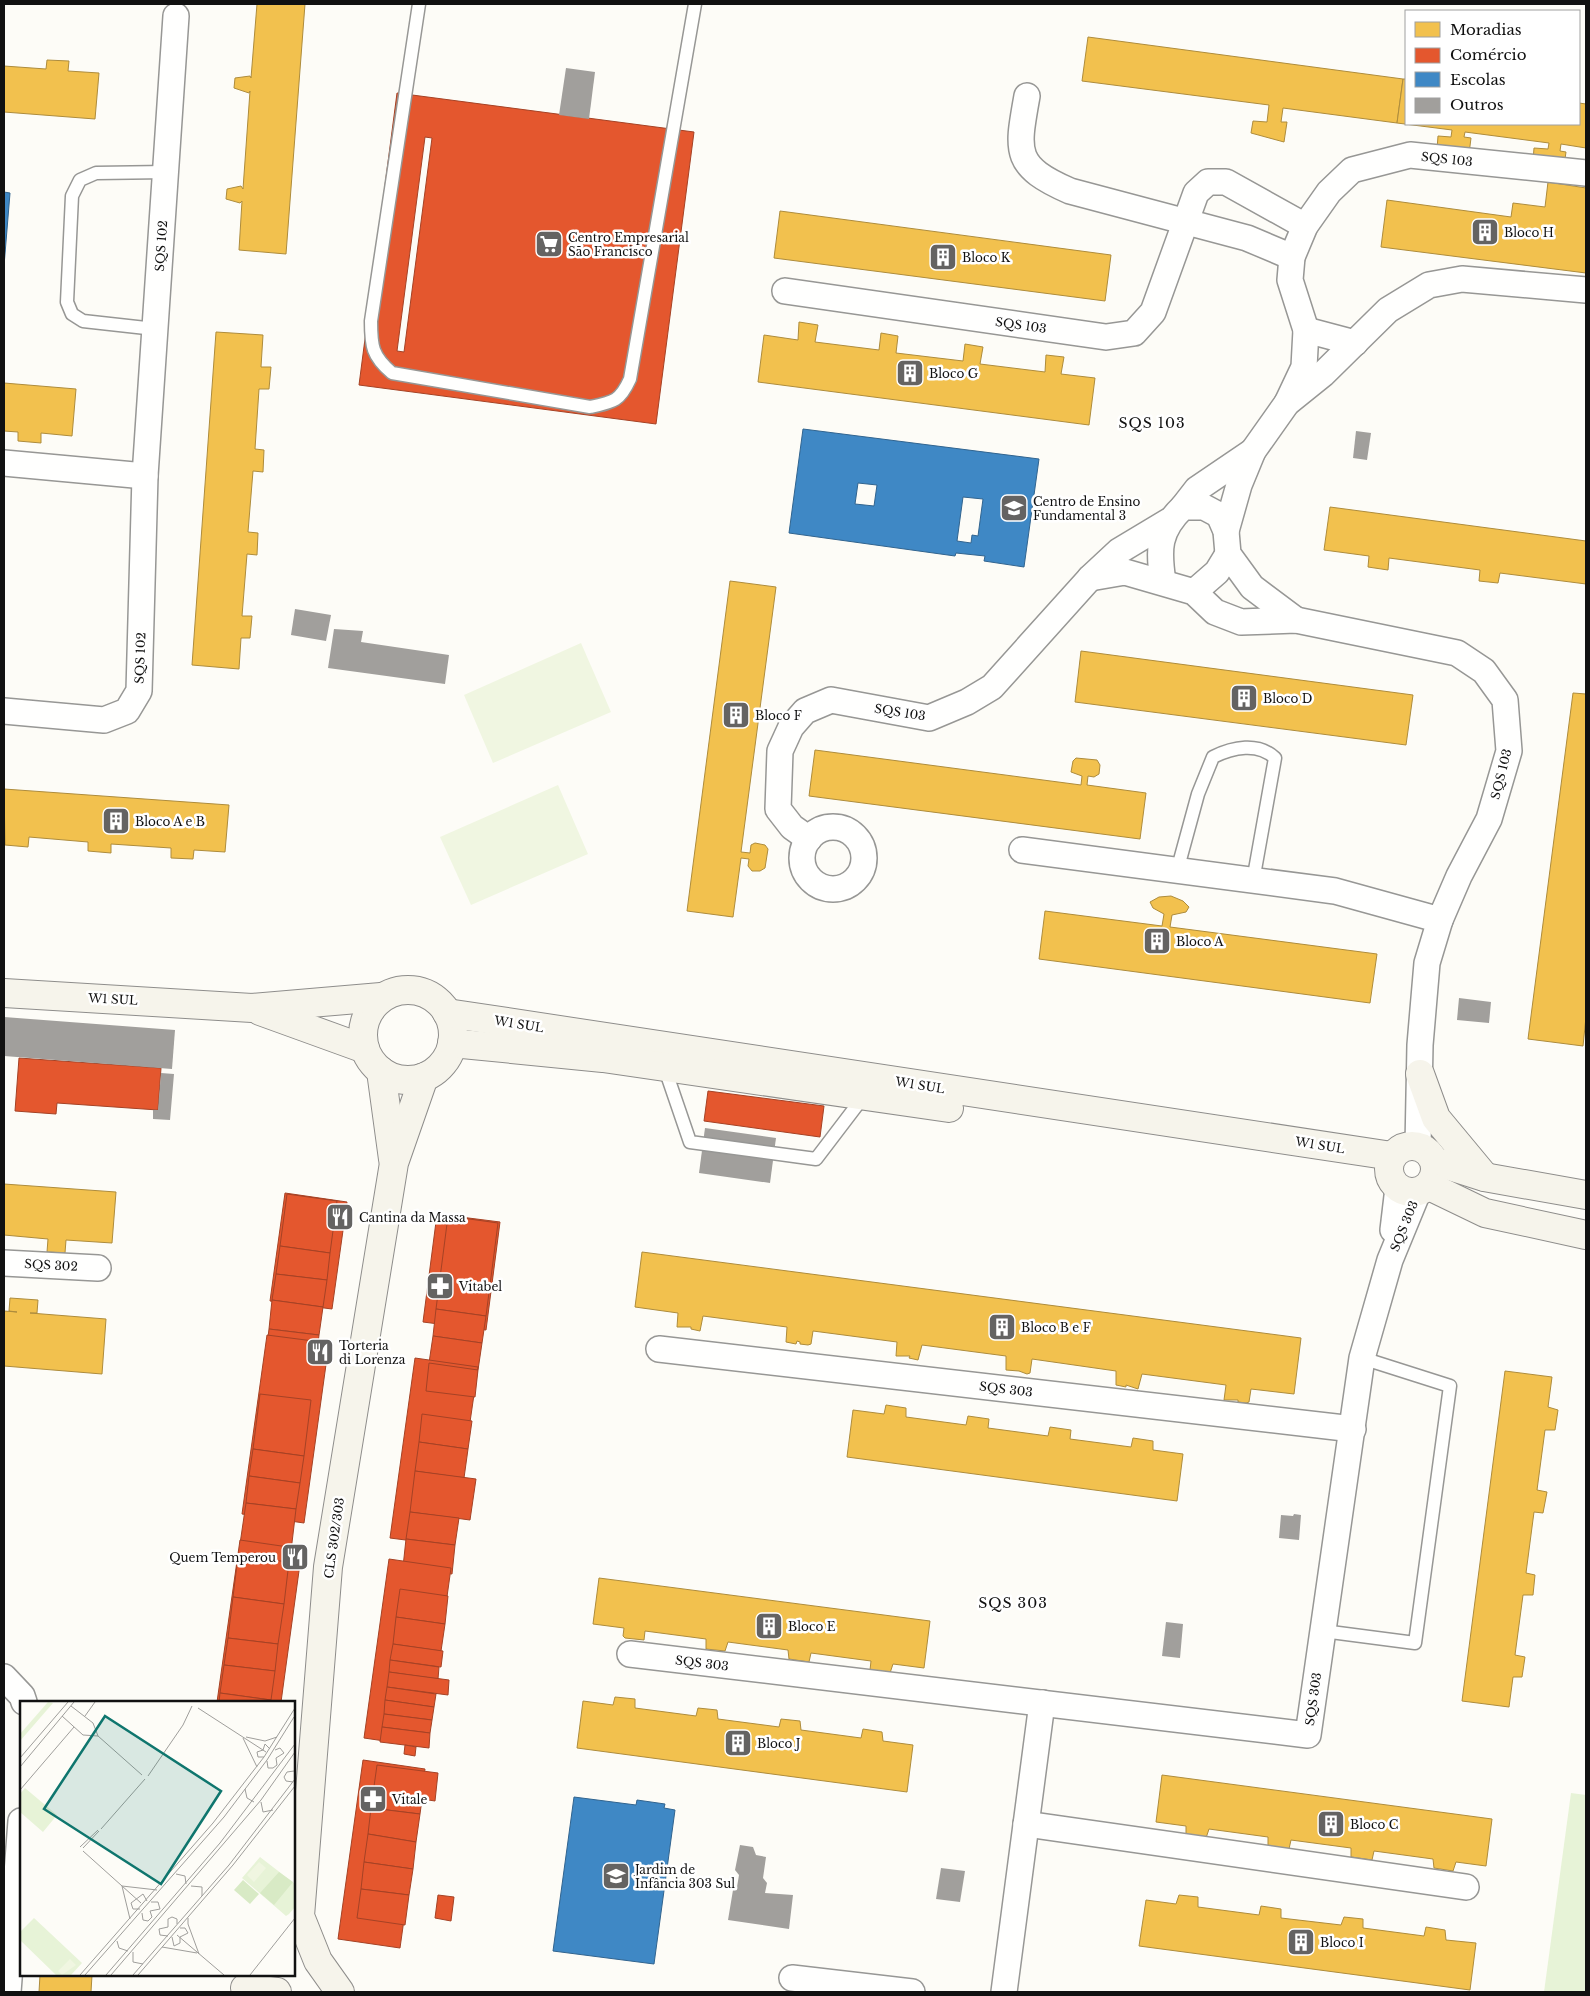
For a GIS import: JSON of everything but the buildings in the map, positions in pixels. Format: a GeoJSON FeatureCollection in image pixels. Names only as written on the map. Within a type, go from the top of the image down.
{"type":"FeatureCollection","features":[{"type":"Feature","properties":{"kind":"street","name":"SQS 102"},"geometry":{"type":"LineString","coordinates":[[4,711],[104,720],[127,711],[139,690],[145,476],[167,172],[176,16]]}},
{"type":"Feature","properties":{"kind":"street"},"geometry":{"type":"LineString","coordinates":[[1027,96],[1019,138],[1026,164],[1047,181],[1070,191],[1247,238],[1292,257]]}},
{"type":"Feature","properties":{"kind":"street","name":"SQS 103"},"geometry":{"type":"LineString","coordinates":[[1194,592],[1217,572],[1227,542],[1238,485],[1253,451],[1287,403],[1304,367],[1306,330],[1290,280],[1292,257],[1305,226],[1329,192],[1352,170],[1410,155],[1586,173]]}},
{"type":"Feature","properties":{"kind":"street","name":"SQS 103"},"geometry":{"type":"LineString","coordinates":[[785,291],[1106,338],[1134,333],[1153,312],[1184,221],[1196,193],[1208,182],[1226,182],[1305,226]]}},
{"type":"Feature","properties":{"kind":"street","name":"SQS 103"},"geometry":{"type":"LineString","coordinates":[[1287,403],[1323,374],[1388,310],[1429,285],[1462,279],[1586,290]]}},
{"type":"Feature","properties":{"kind":"street"},"geometry":{"type":"LineString","coordinates":[[1306,330],[1354,343]]}},
{"type":"Feature","properties":{"kind":"street","name":"SQS 103"},"geometry":{"type":"LineString","coordinates":[[1163,582],[1158,554],[1176,514],[1197,488],[1253,451]]}},
{"type":"Feature","properties":{"kind":"street"},"geometry":{"type":"LineString","coordinates":[[4,464],[145,476]]}},
{"type":"Feature","properties":{"kind":"street","name":"SQS 103"},"geometry":{"type":"LineString","coordinates":[[809,839],[792,827],[778,809],[780,751],[791,727],[805,711],[831,700],[929,718],[967,702],[992,687],[1090,578],[1119,551],[1176,514],[1204,507],[1219,515],[1227,542],[1252,587],[1296,620]]}},
{"type":"Feature","properties":{"kind":"street","name":"SQS 103"},"geometry":{"type":"LineString","coordinates":[[1090,578],[1125,572],[1194,592],[1215,612],[1241,622],[1296,620],[1457,653],[1484,671],[1505,700],[1509,750],[1489,819],[1459,876],[1440,920],[1427,963],[1420,1045],[1420,1074],[1409,1169]]}},
{"type":"Feature","properties":{"kind":"street"},"geometry":{"type":"LineString","coordinates":[[1022,850],[1335,891],[1440,920]]}},
{"type":"Feature","properties":{"kind":"street"},"geometry":{"type":"LineString","coordinates":[[410,989],[425,993],[438,1001],[447,1013],[452,1027],[452,1043],[447,1058],[437,1070],[424,1077],[408,1080],[393,1078],[371,1062],[362,1036],[364,1022],[371,1008],[381,997],[395,991],[410,989]]}},
{"type":"Feature","properties":{"kind":"street","name":"W1 SUL"},"geometry":{"type":"LineString","coordinates":[[4,993],[252,1008],[381,997]]}},
{"type":"Feature","properties":{"kind":"street","name":"W1 SUL"},"geometry":{"type":"LineString","coordinates":[[252,1008],[365,1049]]}},
{"type":"Feature","properties":{"kind":"street","name":"W1 SUL"},"geometry":{"type":"LineString","coordinates":[[447,1013],[660,1056],[1409,1169],[1485,1177],[1586,1195]]}},
{"type":"Feature","properties":{"kind":"street","name":"W1 SUL"},"geometry":{"type":"LineString","coordinates":[[452,1043],[602,1058],[660,1056]]}},
{"type":"Feature","properties":{"kind":"street","name":"CLS 302/303"},"geometry":{"type":"LineString","coordinates":[[381,1071],[394,1163]]}},
{"type":"Feature","properties":{"kind":"street"},"geometry":{"type":"LineString","coordinates":[[1420,1074],[1436,1118],[1485,1177]]}},
{"type":"Feature","properties":{"kind":"street","name":"CLS 302/303"},"geometry":{"type":"LineString","coordinates":[[297,1921],[328,1567],[394,1163],[424,1077]]}},
{"type":"Feature","properties":{"kind":"street","name":"W1 SUL"},"geometry":{"type":"LineString","coordinates":[[1409,1169],[1485,1213],[1586,1235]]}},
{"type":"Feature","properties":{"kind":"street","name":"SQS 303"},"geometry":{"type":"LineString","coordinates":[[630,1654],[1308,1735],[1362,1358],[1390,1260],[1409,1169]]}},
{"type":"Feature","properties":{"kind":"street","name":"SQS 302"},"geometry":{"type":"LineString","coordinates":[[4,1263],[98,1268]]}},
{"type":"Feature","properties":{"kind":"street","name":"SQS 303"},"geometry":{"type":"LineString","coordinates":[[659,1349],[1353,1429]]}},
{"type":"Feature","properties":{"kind":"street"},"geometry":{"type":"LineString","coordinates":[[4,1676],[22,1696],[24,1701]]}},
{"type":"Feature","properties":{"kind":"street"},"geometry":{"type":"LineString","coordinates":[[1004,1992],[1042,1703]]}},
{"type":"Feature","properties":{"kind":"street"},"geometry":{"type":"LineString","coordinates":[[1026,1824],[1466,1887]]}},
{"type":"Feature","properties":{"kind":"street"},"geometry":{"type":"LineString","coordinates":[[8,1992],[20,1834]]}},
{"type":"Feature","properties":{"kind":"street"},"geometry":{"type":"LineString","coordinates":[[297,1921],[318,1961],[340,1992]]}},
{"type":"Feature","properties":{"kind":"street"},"geometry":{"type":"LineString","coordinates":[[792,1978],[912,1992]]}},
{"type":"Feature","properties":{"kind":"street"},"geometry":{"type":"LineString","coordinates":[[246,1985],[277,1992]]}},
{"type":"Feature","properties":{"kind":"lane"},"geometry":{"type":"LineString","coordinates":[[418,4],[371,321],[371,345],[379,362],[392,373],[590,407],[610,403],[622,395],[630,379],[695,4]]}},
{"type":"Feature","properties":{"kind":"lane"},"geometry":{"type":"LineString","coordinates":[[155,329],[83,321],[72,314],[67,302],[72,196],[80,180],[96,174],[167,172]]}},
{"type":"Feature","properties":{"kind":"lane"},"geometry":{"type":"LineString","coordinates":[[1178,871],[1198,794],[1213,757],[1227,750],[1253,747],[1269,752],[1276,758],[1252,881]]}},
{"type":"Feature","properties":{"kind":"lane"},"geometry":{"type":"LineString","coordinates":[[660,1056],[690,1142],[816,1159],[871,1087]]}},
{"type":"Feature","properties":{"kind":"lane"},"geometry":{"type":"LineString","coordinates":[[1323,1631],[1415,1643],[1450,1386],[1362,1358]]}},
{"type":"Feature","properties":{"kind":"green space"},"geometry":{"type":"Polygon","coordinates":[[[581,643],[611,712],[493,763],[464,695],[581,643]]]}},
{"type":"Feature","properties":{"kind":"green space"},"geometry":{"type":"Polygon","coordinates":[[[558,785],[588,854],[471,905],[440,837],[558,785]]]}},
{"type":"Feature","properties":{"kind":"green space"},"geometry":{"type":"Polygon","coordinates":[[[1571,1793],[1586,1795],[1586,1992],[1544,1992],[1571,1793]]]}},
{"type":"Feature","properties":{"kind":"place","name":"Bloco H"},"geometry":{"type":"Point","coordinates":[1485,232]}},
{"type":"Feature","properties":{"kind":"place","name":"Centro Empresarial São Francisco"},"geometry":{"type":"Point","coordinates":[549,244]}},
{"type":"Feature","properties":{"kind":"place","name":"Bloco K"},"geometry":{"type":"Point","coordinates":[943,257]}},
{"type":"Feature","properties":{"kind":"place","name":"Bloco G"},"geometry":{"type":"Point","coordinates":[910,373]}},
{"type":"Feature","properties":{"kind":"place","name":"Centro de Ensino Fundamental 3"},"geometry":{"type":"Point","coordinates":[1014,508]}},
{"type":"Feature","properties":{"kind":"place","name":"Bloco D"},"geometry":{"type":"Point","coordinates":[1244,698]}},
{"type":"Feature","properties":{"kind":"place","name":"Bloco F"},"geometry":{"type":"Point","coordinates":[736,715]}},
{"type":"Feature","properties":{"kind":"place","name":"Bloco A e B"},"geometry":{"type":"Point","coordinates":[116,821]}},
{"type":"Feature","properties":{"kind":"place","name":"Bloco A"},"geometry":{"type":"Point","coordinates":[1157,941]}},
{"type":"Feature","properties":{"kind":"place","name":"Cantina da Massa"},"geometry":{"type":"Point","coordinates":[340,1217]}},
{"type":"Feature","properties":{"kind":"place","name":"Vitabel"},"geometry":{"type":"Point","coordinates":[440,1286]}},
{"type":"Feature","properties":{"kind":"place","name":"Bloco B e F"},"geometry":{"type":"Point","coordinates":[1002,1327]}},
{"type":"Feature","properties":{"kind":"place","name":"Torteria di Lorenza"},"geometry":{"type":"Point","coordinates":[320,1352]}},
{"type":"Feature","properties":{"kind":"place","name":"Quem Temperou"},"geometry":{"type":"Point","coordinates":[295,1557]}},
{"type":"Feature","properties":{"kind":"place","name":"Bloco E"},"geometry":{"type":"Point","coordinates":[769,1626]}},
{"type":"Feature","properties":{"kind":"place","name":"Bloco J"},"geometry":{"type":"Point","coordinates":[738,1743]}},
{"type":"Feature","properties":{"kind":"place","name":"Vitale"},"geometry":{"type":"Point","coordinates":[373,1799]}},
{"type":"Feature","properties":{"kind":"place","name":"Bloco C"},"geometry":{"type":"Point","coordinates":[1331,1824]}},
{"type":"Feature","properties":{"kind":"place","name":"Jardim de Infância 303 Sul"},"geometry":{"type":"Point","coordinates":[616,1876]}},
{"type":"Feature","properties":{"kind":"place","name":"Bloco I"},"geometry":{"type":"Point","coordinates":[1301,1942]}},
{"type":"Feature","properties":{"kind":"district","name":"SQS 103"},"geometry":{"type":"Point","coordinates":[1152,423]}},
{"type":"Feature","properties":{"kind":"district","name":"SQS 303"},"geometry":{"type":"Point","coordinates":[1013,1603]}}]}
